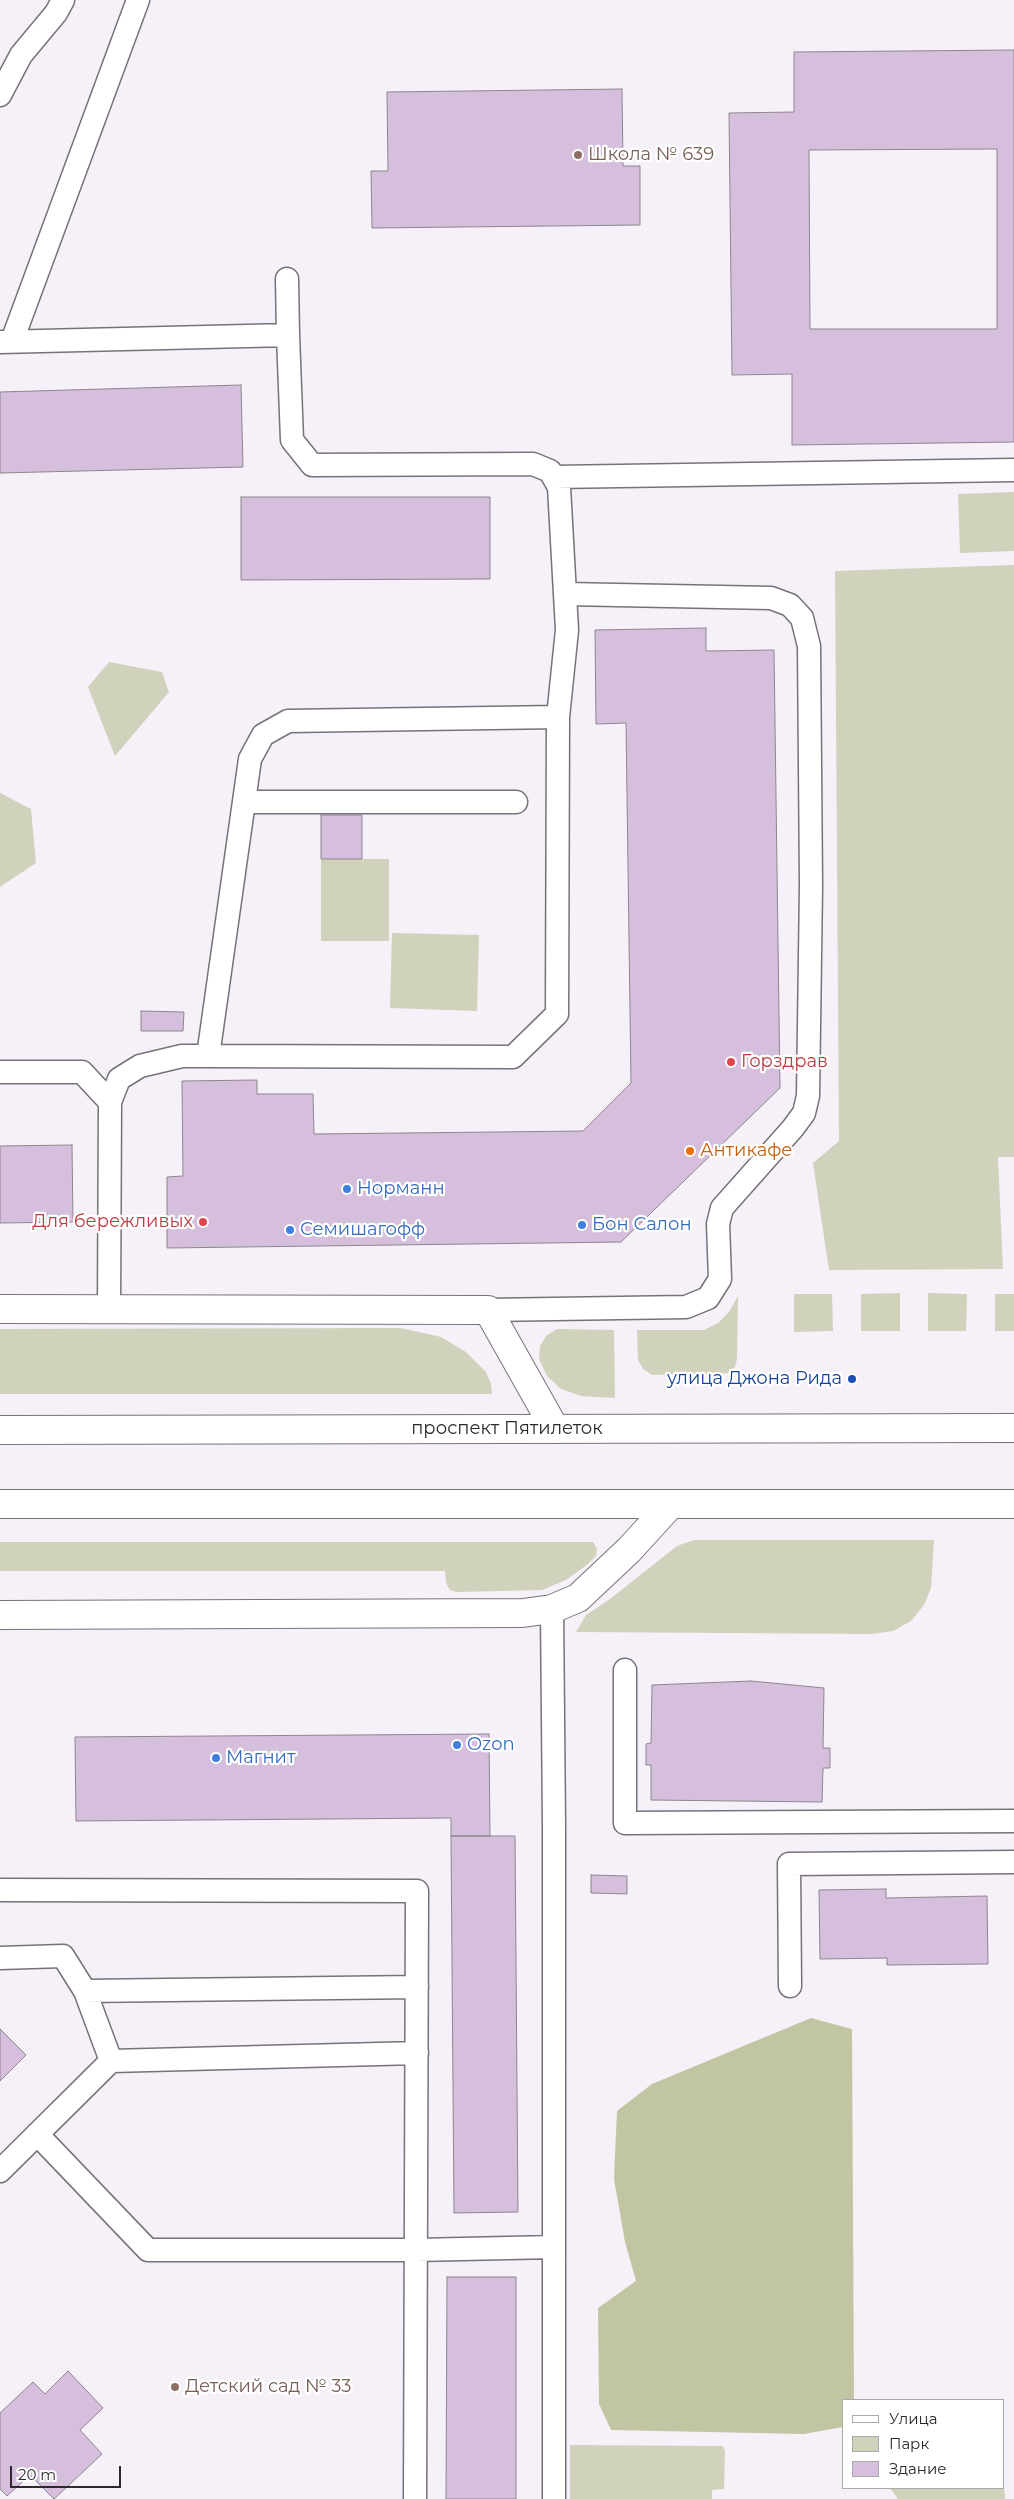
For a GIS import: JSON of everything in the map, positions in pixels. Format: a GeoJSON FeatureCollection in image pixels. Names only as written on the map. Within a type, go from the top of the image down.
{"type":"FeatureCollection","features":[{"type":"Feature","properties":{"kind":"street"},"geometry":{"type":"LineString","coordinates":[[0,1309],[488,1310],[555,1429]]}},
{"type":"Feature","properties":{"kind":"street","name":"проспект Пятилеток"},"geometry":{"type":"LineString","coordinates":[[0,1430],[1014,1428]]}},
{"type":"Feature","properties":{"kind":"street"},"geometry":{"type":"LineString","coordinates":[[0,1504],[1014,1504]]}},
{"type":"Feature","properties":{"kind":"street"},"geometry":{"type":"LineString","coordinates":[[0,1615],[523,1613],[552,1609],[578,1598],[629,1550],[671,1504]]}},
{"type":"Feature","properties":{"kind":"lane"},"geometry":{"type":"LineString","coordinates":[[0,95],[11,55],[56,13],[63,0]]}},
{"type":"Feature","properties":{"kind":"lane"},"geometry":{"type":"LineString","coordinates":[[138,0],[6,342],[288,335]]}},
{"type":"Feature","properties":{"kind":"lane"},"geometry":{"type":"LineString","coordinates":[[109,1310],[110,1102],[119,1079],[140,1066],[182,1056],[513,1058],[556,1014],[558,717],[566,630],[566,594],[560,488],[550,471],[533,464],[312,465],[292,440],[287,279]]}},
{"type":"Feature","properties":{"kind":"lane"},"geometry":{"type":"LineString","coordinates":[[554,477],[1014,470]]}},
{"type":"Feature","properties":{"kind":"lane"},"geometry":{"type":"LineString","coordinates":[[488,1310],[686,1307],[708,1298],[720,1279],[718,1224],[722,1208],[793,1128],[804,1113],[808,1096],[812,886],[809,646],[802,618],[790,604],[771,598],[566,594]]}},
{"type":"Feature","properties":{"kind":"lane"},"geometry":{"type":"LineString","coordinates":[[208,1056],[250,759],[263,735],[288,721],[558,717]]}},
{"type":"Feature","properties":{"kind":"lane"},"geometry":{"type":"LineString","coordinates":[[244,802],[516,802]]}},
{"type":"Feature","properties":{"kind":"lane"},"geometry":{"type":"LineString","coordinates":[[0,1072],[82,1072],[110,1102]]}},
{"type":"Feature","properties":{"kind":"lane"},"geometry":{"type":"LineString","coordinates":[[552,1609],[554,2499]]}},
{"type":"Feature","properties":{"kind":"lane"},"geometry":{"type":"LineString","coordinates":[[625,1670],[625,1823],[1014,1821]]}},
{"type":"Feature","properties":{"kind":"lane"},"geometry":{"type":"LineString","coordinates":[[790,1986],[789,1864],[1014,1862]]}},
{"type":"Feature","properties":{"kind":"lane"},"geometry":{"type":"LineString","coordinates":[[0,1890],[417,1891],[415,2499]]}},
{"type":"Feature","properties":{"kind":"lane"},"geometry":{"type":"LineString","coordinates":[[0,1958],[63,1956],[85,1991],[111,2061]]}},
{"type":"Feature","properties":{"kind":"lane"},"geometry":{"type":"LineString","coordinates":[[85,1991],[417,1987]]}},
{"type":"Feature","properties":{"kind":"lane"},"geometry":{"type":"LineString","coordinates":[[0,2171],[111,2061],[417,2053]]}},
{"type":"Feature","properties":{"kind":"lane"},"geometry":{"type":"LineString","coordinates":[[37,2134],[148,2250],[416,2250],[554,2247]]}},
{"type":"Feature","properties":{"kind":"green space"},"geometry":{"type":"Polygon","coordinates":[[[1014,492],[1014,551],[960,553],[958,494],[1014,492]]]}},
{"type":"Feature","properties":{"kind":"green space"},"geometry":{"type":"Polygon","coordinates":[[[1014,565],[1014,1157],[998,1157],[1003,1269],[829,1270],[813,1163],[839,1141],[835,571],[1014,565]]]}},
{"type":"Feature","properties":{"kind":"green space"},"geometry":{"type":"Polygon","coordinates":[[[109,662],[162,672],[169,692],[115,756],[88,687],[109,662]]]}},
{"type":"Feature","properties":{"kind":"green space"},"geometry":{"type":"Polygon","coordinates":[[[0,793],[31,809],[36,863],[0,887],[0,793]]]}},
{"type":"Feature","properties":{"kind":"green space"},"geometry":{"type":"Polygon","coordinates":[[[321,859],[389,859],[389,941],[321,941],[321,859]]]}},
{"type":"Feature","properties":{"kind":"green space"},"geometry":{"type":"Polygon","coordinates":[[[392,933],[479,935],[477,1011],[390,1008],[392,933]]]}},
{"type":"Feature","properties":{"kind":"green space"},"geometry":{"type":"Polygon","coordinates":[[[900,1293],[900,1331],[861,1331],[861,1294],[900,1293]]]}},
{"type":"Feature","properties":{"kind":"green space"},"geometry":{"type":"Polygon","coordinates":[[[928,1293],[967,1294],[966,1331],[928,1331],[928,1293]]]}},
{"type":"Feature","properties":{"kind":"green space"},"geometry":{"type":"Polygon","coordinates":[[[794,1294],[832,1294],[833,1331],[794,1332],[794,1294]]]}},
{"type":"Feature","properties":{"kind":"green space"},"geometry":{"type":"Polygon","coordinates":[[[995,1294],[1014,1294],[1014,1331],[995,1331],[995,1294]]]}},
{"type":"Feature","properties":{"kind":"green space"},"geometry":{"type":"Polygon","coordinates":[[[738,1296],[737,1359],[735,1367],[728,1373],[652,1375],[643,1369],[638,1360],[637,1330],[704,1330],[718,1323],[729,1312],[738,1296]]]}},
{"type":"Feature","properties":{"kind":"green space"},"geometry":{"type":"Polygon","coordinates":[[[401,1328],[441,1337],[466,1352],[486,1372],[491,1384],[492,1394],[0,1394],[0,1329],[401,1328]]]}},
{"type":"Feature","properties":{"kind":"green space"},"geometry":{"type":"Polygon","coordinates":[[[557,1329],[614,1330],[615,1398],[581,1396],[561,1389],[547,1376],[539,1359],[540,1346],[546,1336],[557,1329]]]}},
{"type":"Feature","properties":{"kind":"green space"},"geometry":{"type":"Polygon","coordinates":[[[694,1540],[934,1540],[931,1588],[924,1605],[911,1621],[893,1631],[872,1634],[576,1632],[586,1615],[610,1599],[677,1546],[694,1540]]]}},
{"type":"Feature","properties":{"kind":"green space"},"geometry":{"type":"Polygon","coordinates":[[[0,1542],[593,1542],[597,1549],[596,1556],[588,1564],[566,1580],[542,1590],[457,1592],[450,1590],[446,1583],[445,1571],[0,1571],[0,1542]]]}},
{"type":"Feature","properties":{"kind":"green space"},"geometry":{"type":"Polygon","coordinates":[[[811,2018],[852,2029],[854,2399],[842,2399],[842,2427],[804,2434],[611,2430],[599,2404],[598,2308],[636,2281],[625,2242],[614,2179],[617,2111],[652,2084],[811,2018]]]}},
{"type":"Feature","properties":{"kind":"green space"},"geometry":{"type":"Polygon","coordinates":[[[570,2445],[723,2446],[725,2452],[724,2489],[712,2490],[712,2499],[570,2499],[570,2445]]]}},
{"type":"Feature","properties":{"kind":"green space"},"geometry":{"type":"Polygon","coordinates":[[[1004,2488],[1005,2499],[898,2499],[891,2489],[1004,2488]]]}},
{"type":"Feature","properties":{"kind":"building"},"geometry":{"type":"Polygon","coordinates":[[[1014,50],[1014,442],[792,445],[792,374],[732,375],[729,113],[794,112],[794,52],[1014,50]],[[997,149],[809,150],[810,329],[997,329],[997,149]]]}},
{"type":"Feature","properties":{"kind":"building"},"geometry":{"type":"Polygon","coordinates":[[[622,89],[623,166],[640,166],[640,225],[372,228],[371,171],[388,171],[387,92],[622,89]]]}},
{"type":"Feature","properties":{"kind":"building"},"geometry":{"type":"Polygon","coordinates":[[[241,385],[243,467],[0,473],[0,392],[241,385]]]}},
{"type":"Feature","properties":{"kind":"building"},"geometry":{"type":"Polygon","coordinates":[[[241,497],[490,497],[490,579],[241,580],[241,497]]]}},
{"type":"Feature","properties":{"kind":"building"},"geometry":{"type":"Polygon","coordinates":[[[706,628],[706,651],[774,650],[780,1088],[621,1242],[167,1248],[167,1177],[183,1176],[182,1081],[257,1080],[257,1094],[313,1094],[314,1134],[583,1131],[631,1083],[626,723],[596,724],[595,630],[706,628]]]}},
{"type":"Feature","properties":{"kind":"building"},"geometry":{"type":"Polygon","coordinates":[[[321,815],[362,815],[362,859],[321,859],[321,815]]]}},
{"type":"Feature","properties":{"kind":"building"},"geometry":{"type":"Polygon","coordinates":[[[141,1011],[184,1012],[183,1031],[141,1031],[141,1011]]]}},
{"type":"Feature","properties":{"kind":"building"},"geometry":{"type":"Polygon","coordinates":[[[72,1145],[73,1222],[0,1223],[0,1146],[72,1145]]]}},
{"type":"Feature","properties":{"kind":"building"},"geometry":{"type":"Polygon","coordinates":[[[751,1681],[824,1688],[823,1748],[830,1748],[830,1768],[823,1768],[822,1802],[651,1800],[651,1765],[646,1765],[646,1744],[651,1743],[652,1685],[751,1681]]]}},
{"type":"Feature","properties":{"kind":"building"},"geometry":{"type":"Polygon","coordinates":[[[489,1734],[490,1836],[451,1836],[451,1818],[76,1821],[75,1737],[489,1734]]]}},
{"type":"Feature","properties":{"kind":"building"},"geometry":{"type":"Polygon","coordinates":[[[451,1836],[515,1836],[518,2212],[454,2213],[451,1836]]]}},
{"type":"Feature","properties":{"kind":"building"},"geometry":{"type":"Polygon","coordinates":[[[591,1875],[627,1876],[627,1894],[591,1893],[591,1875]]]}},
{"type":"Feature","properties":{"kind":"building"},"geometry":{"type":"Polygon","coordinates":[[[886,1889],[886,1898],[987,1896],[988,1964],[887,1965],[887,1958],[820,1959],[819,1890],[886,1889]]]}},
{"type":"Feature","properties":{"kind":"building"},"geometry":{"type":"Polygon","coordinates":[[[0,2029],[26,2055],[0,2081],[0,2029]]]}},
{"type":"Feature","properties":{"kind":"building"},"geometry":{"type":"Polygon","coordinates":[[[447,2277],[516,2277],[516,2499],[446,2499],[447,2277]]]}},
{"type":"Feature","properties":{"kind":"building"},"geometry":{"type":"Polygon","coordinates":[[[68,2371],[103,2408],[80,2430],[102,2454],[54,2499],[30,2475],[7,2496],[0,2489],[0,2413],[33,2382],[45,2394],[68,2371]]]}},
{"type":"Feature","properties":{"kind":"place","name":"Школа № 639"},"geometry":{"type":"Point","coordinates":[578,155]}},
{"type":"Feature","properties":{"kind":"place","name":"Горздрав"},"geometry":{"type":"Point","coordinates":[731,1062]}},
{"type":"Feature","properties":{"kind":"place","name":"Антикафе"},"geometry":{"type":"Point","coordinates":[690,1151]}},
{"type":"Feature","properties":{"kind":"place","name":"Норманн"},"geometry":{"type":"Point","coordinates":[347,1189]}},
{"type":"Feature","properties":{"kind":"place","name":"Для бережливых"},"geometry":{"type":"Point","coordinates":[203,1222]}},
{"type":"Feature","properties":{"kind":"place","name":"Бон Салон"},"geometry":{"type":"Point","coordinates":[582,1225]}},
{"type":"Feature","properties":{"kind":"place","name":"Семишагофф"},"geometry":{"type":"Point","coordinates":[290,1230]}},
{"type":"Feature","properties":{"kind":"place","name":"улица Джона Рида"},"geometry":{"type":"Point","coordinates":[852,1379]}},
{"type":"Feature","properties":{"kind":"place","name":"Ozon"},"geometry":{"type":"Point","coordinates":[457,1745]}},
{"type":"Feature","properties":{"kind":"place","name":"Магнит"},"geometry":{"type":"Point","coordinates":[216,1758]}},
{"type":"Feature","properties":{"kind":"place","name":"Детский сад № 33"},"geometry":{"type":"Point","coordinates":[175,2387]}}]}
